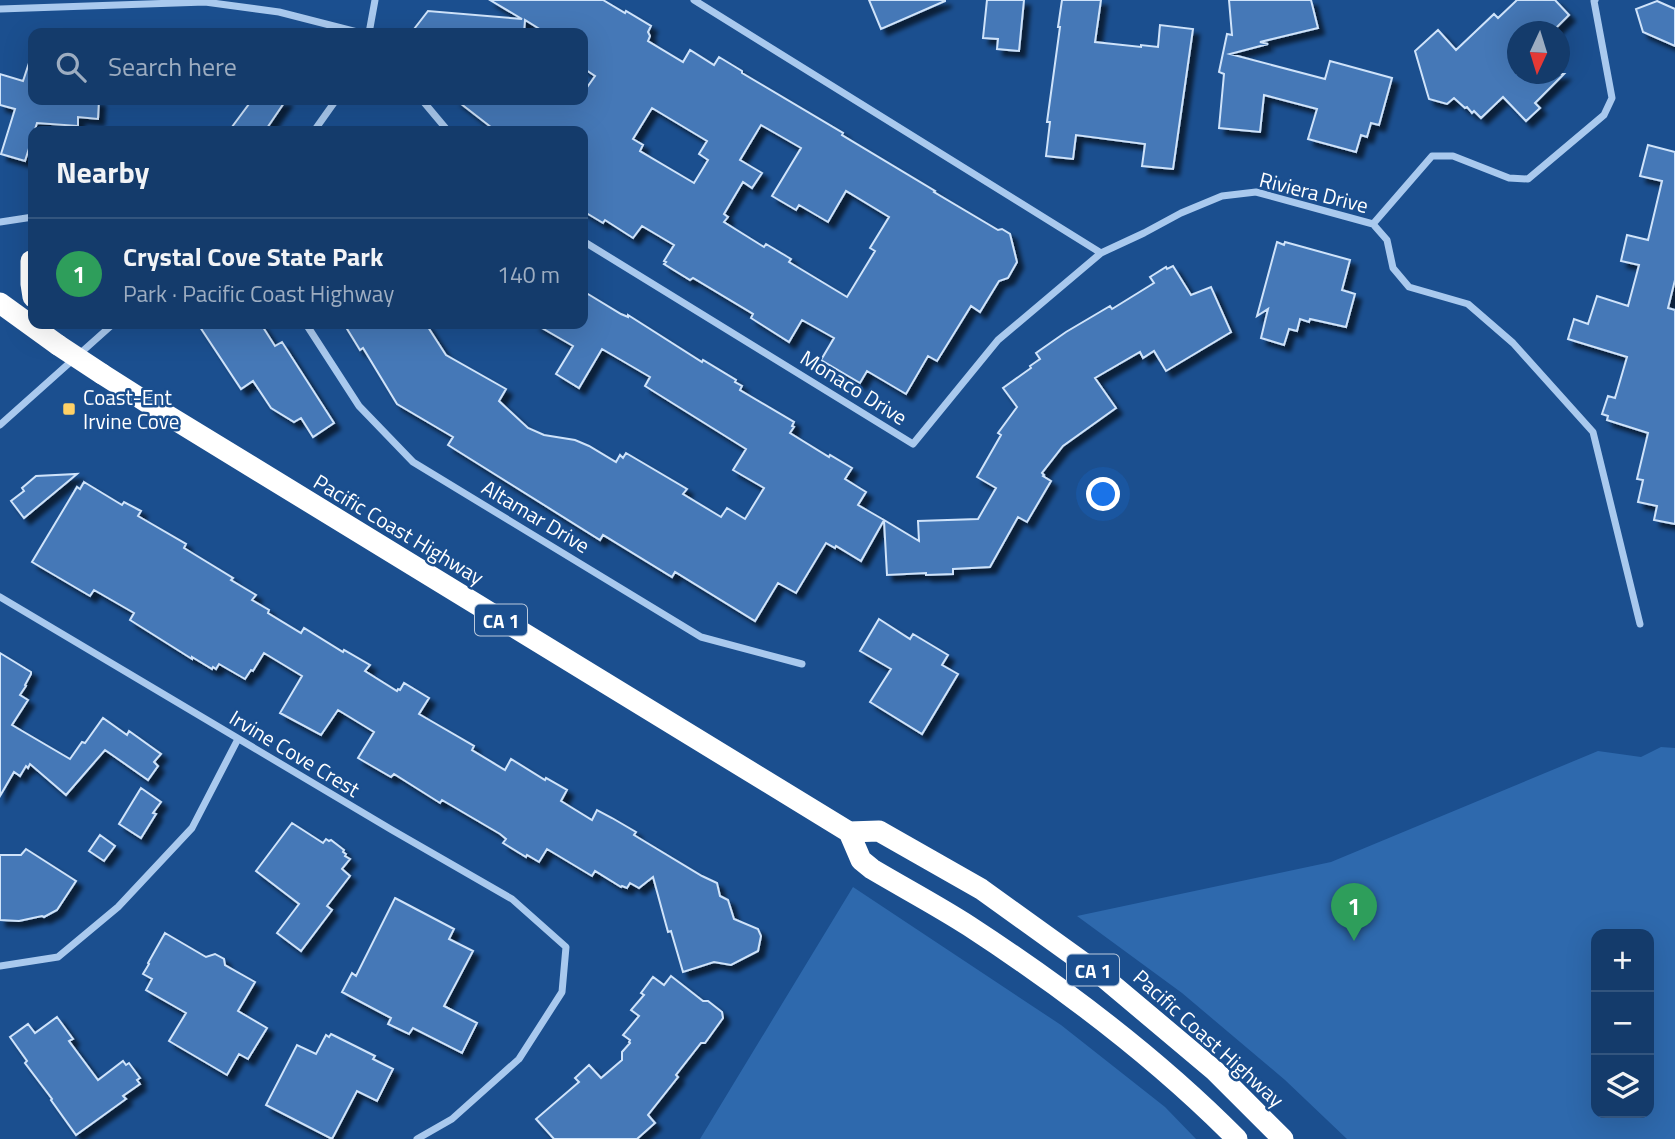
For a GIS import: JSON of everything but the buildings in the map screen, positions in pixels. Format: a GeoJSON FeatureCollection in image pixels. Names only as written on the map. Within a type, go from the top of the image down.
{"type":"FeatureCollection","features":[{"type":"Feature","properties":{"kind":"highway","name":"Pacific Coast Highway"},"geometry":{"type":"LineString","coordinates":[[0,303],[28,322]]}},
{"type":"Feature","properties":{"kind":"highway","name":"Pacific Coast Highway"},"geometry":{"type":"LineString","coordinates":[[48,335],[154,407],[849,832],[880,831],[981,889],[1102,976],[1214,1070],[1283,1139]]}},
{"type":"Feature","properties":{"kind":"highway","name":"CA 1"},"geometry":{"type":"LineString","coordinates":[[849,832],[861,860],[872,869],[967,925],[1058,987],[1137,1047],[1237,1139]]}},
{"type":"Feature","properties":{"kind":"street"},"geometry":{"type":"LineString","coordinates":[[370,28],[375,0]]}},
{"type":"Feature","properties":{"kind":"street"},"geometry":{"type":"LineString","coordinates":[[694,0],[1101,253]]}},
{"type":"Feature","properties":{"kind":"street"},"geometry":{"type":"LineString","coordinates":[[1373,224],[1432,156],[1453,156],[1510,178],[1528,179],[1604,115],[1612,98],[1595,0]]}},
{"type":"Feature","properties":{"kind":"street"},"geometry":{"type":"LineString","coordinates":[[0,9],[205,2],[279,12],[341,28]]}},
{"type":"Feature","properties":{"kind":"street"},"geometry":{"type":"LineString","coordinates":[[318,126],[332,105]]}},
{"type":"Feature","properties":{"kind":"street"},"geometry":{"type":"LineString","coordinates":[[426,105],[445,126]]}},
{"type":"Feature","properties":{"kind":"street","name":"Riviera Drive"},"geometry":{"type":"LineString","coordinates":[[1101,253],[1222,196],[1256,192],[1373,224],[1387,240],[1393,268],[1409,287],[1468,303],[1513,343],[1593,432],[1640,624]]}},
{"type":"Feature","properties":{"kind":"street"},"geometry":{"type":"LineString","coordinates":[[0,222],[28,218]]}},
{"type":"Feature","properties":{"kind":"street","name":"Monaco Drive"},"geometry":{"type":"LineString","coordinates":[[588,244],[913,444],[998,340],[1101,253]]}},
{"type":"Feature","properties":{"kind":"street"},"geometry":{"type":"LineString","coordinates":[[0,425],[107,329]]}},
{"type":"Feature","properties":{"kind":"street","name":"Altamar Drive"},"geometry":{"type":"LineString","coordinates":[[309,329],[359,406],[414,462],[701,637],[802,664]]}},
{"type":"Feature","properties":{"kind":"street","name":"Irvine Cove Crest"},"geometry":{"type":"LineString","coordinates":[[0,597],[238,740],[512,899],[566,947],[562,992],[519,1059],[452,1119],[417,1139]]}},
{"type":"Feature","properties":{"kind":"street"},"geometry":{"type":"LineString","coordinates":[[0,966],[58,957],[118,907],[192,828],[238,740]]}},
{"type":"Feature","properties":{"kind":"shaded area"},"geometry":{"type":"Polygon","coordinates":[[[1661,747],[1675,748],[1675,1139],[1347,1139],[1285,1080],[1182,993],[1077,916],[1331,862],[1598,751],[1641,757],[1661,747]]]}},
{"type":"Feature","properties":{"kind":"shaded area"},"geometry":{"type":"Polygon","coordinates":[[[853,887],[1061,1025],[1165,1107],[1196,1139],[700,1139],[853,887]]]}},
{"type":"Feature","properties":{"kind":"place","name":"Coast-Ent Irvine Cove"},"geometry":{"type":"Point","coordinates":[69,409]}},
{"type":"Feature","properties":{"kind":"place","name":"Crystal Cove State Park"},"geometry":{"type":"Point","coordinates":[1354,941]}}]}
